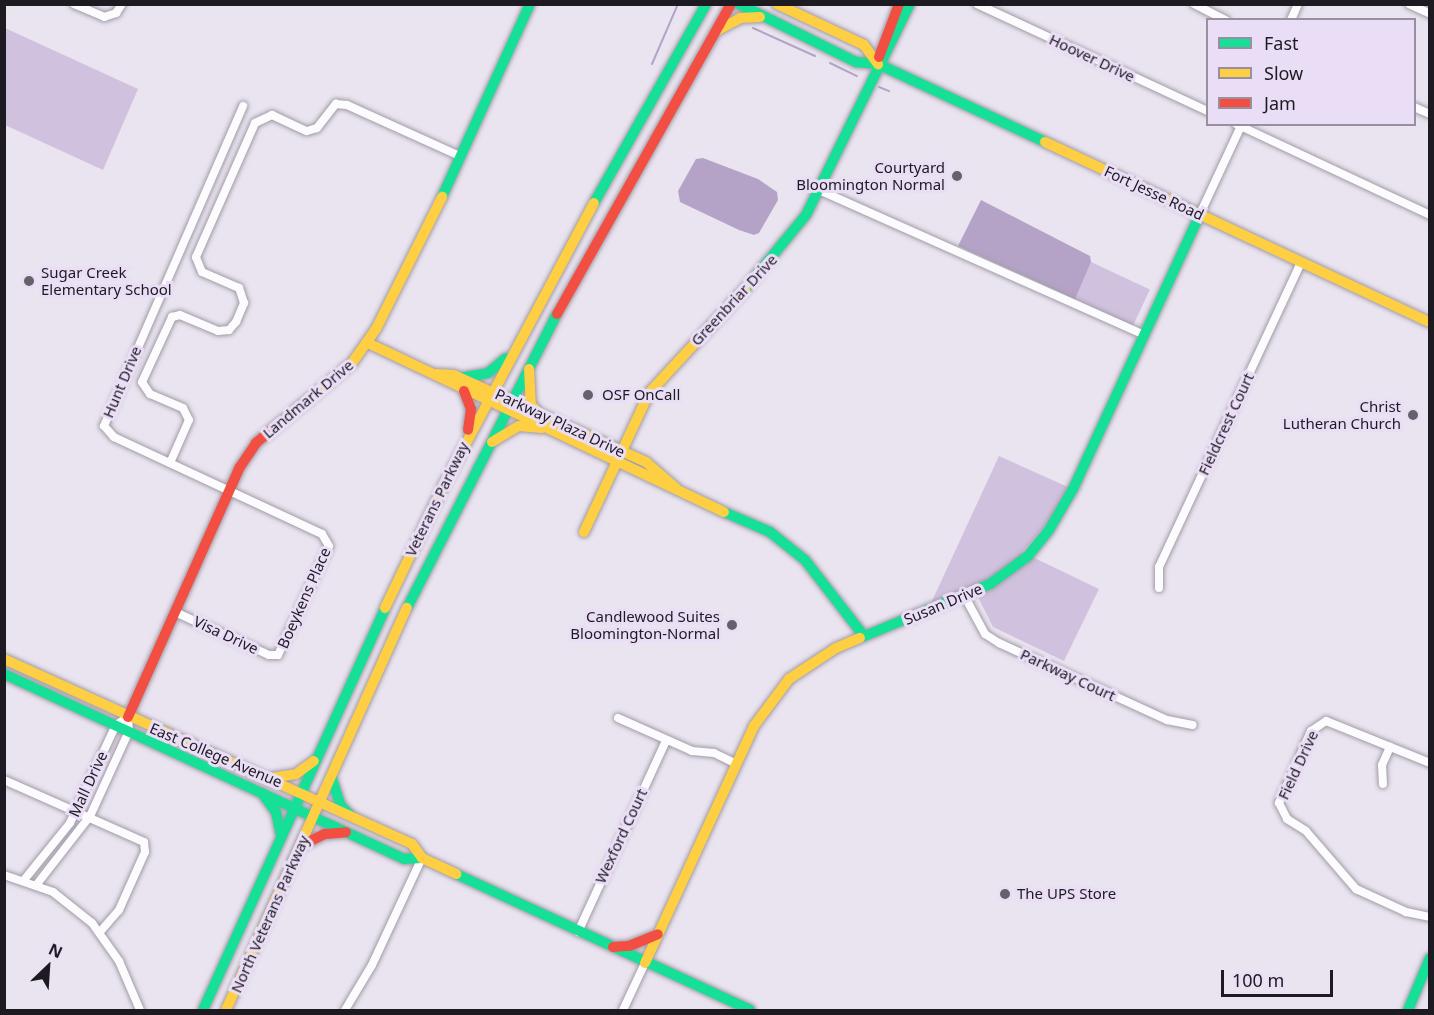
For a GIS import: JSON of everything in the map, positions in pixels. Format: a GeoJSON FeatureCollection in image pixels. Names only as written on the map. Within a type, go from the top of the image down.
{"type":"FeatureCollection","features":[{"type":"Feature","properties":{"kind":"main road","name":"Landmark Drive"},"geometry":{"type":"LineString","coordinates":[[128,717],[230,490],[256,443],[299,404],[338,377],[368,343],[460,156],[530,4]]}},
{"type":"Feature","properties":{"kind":"main road"},"geometry":{"type":"LineString","coordinates":[[697,4],[697,21]]}},
{"type":"Feature","properties":{"kind":"main road","name":"Veterans Parkway"},"geometry":{"type":"LineString","coordinates":[[203,1011],[315,760],[466,440],[512,352],[706,4]]}},
{"type":"Feature","properties":{"kind":"main road","name":"Veterans Parkway"},"geometry":{"type":"LineString","coordinates":[[313,817],[488,445],[529,365],[731,4]]}},
{"type":"Feature","properties":{"kind":"main road","name":"Fort Jesse Road"},"geometry":{"type":"LineString","coordinates":[[739,4],[856,62],[878,63],[1430,322]]}},
{"type":"Feature","properties":{"kind":"main road","name":"Fort Jesse Road"},"geometry":{"type":"LineString","coordinates":[[777,4],[864,45],[878,63]]}},
{"type":"Feature","properties":{"kind":"main road","name":"Greenbriar Drive"},"geometry":{"type":"LineString","coordinates":[[878,63],[883,38],[899,4]]}},
{"type":"Feature","properties":{"kind":"main road","name":"Greenbriar Drive"},"geometry":{"type":"LineString","coordinates":[[584,532],[620,451],[659,381],[790,239],[819,190],[878,63],[910,4]]}},
{"type":"Feature","properties":{"kind":"main road"},"geometry":{"type":"LineString","coordinates":[[716,31],[740,18],[763,17]]}},
{"type":"Feature","properties":{"kind":"main road","name":"Susan Drive"},"geometry":{"type":"LineString","coordinates":[[645,963],[764,710],[789,679],[819,656],[965,597],[1017,565],[1049,530],[1073,489],[1200,214]]}},
{"type":"Feature","properties":{"kind":"main road","name":"Parkway Plaza Drive"},"geometry":{"type":"LineString","coordinates":[[368,343],[436,374],[464,391],[489,397]]}},
{"type":"Feature","properties":{"kind":"main road"},"geometry":{"type":"LineString","coordinates":[[460,378],[489,373],[512,352]]}},
{"type":"Feature","properties":{"kind":"main road"},"geometry":{"type":"LineString","coordinates":[[529,365],[531,405],[540,414]]}},
{"type":"Feature","properties":{"kind":"main road","name":"Parkway Plaza Drive"},"geometry":{"type":"LineString","coordinates":[[436,374],[460,378],[542,428],[785,542],[813,569],[864,636]]}},
{"type":"Feature","properties":{"kind":"main road"},"geometry":{"type":"LineString","coordinates":[[464,391],[471,409],[466,440]]}},
{"type":"Feature","properties":{"kind":"main road","name":"Parkway Plaza Drive"},"geometry":{"type":"LineString","coordinates":[[508,406],[540,414],[646,462],[676,489]]}},
{"type":"Feature","properties":{"kind":"main road"},"geometry":{"type":"LineString","coordinates":[[488,445],[510,428],[542,428]]}},
{"type":"Feature","properties":{"kind":"main road","name":"East College Avenue"},"geometry":{"type":"LineString","coordinates":[[4,659],[128,717],[271,778],[412,844],[422,858]]}},
{"type":"Feature","properties":{"kind":"main road","name":"East College Avenue"},"geometry":{"type":"LineString","coordinates":[[4,674],[404,859],[422,858],[750,1011]]}},
{"type":"Feature","properties":{"kind":"main road"},"geometry":{"type":"LineString","coordinates":[[271,778],[296,774],[315,760]]}},
{"type":"Feature","properties":{"kind":"main road"},"geometry":{"type":"LineString","coordinates":[[331,776],[341,806],[351,816]]}},
{"type":"Feature","properties":{"kind":"main road"},"geometry":{"type":"LineString","coordinates":[[262,793],[276,812],[281,836]]}},
{"type":"Feature","properties":{"kind":"main road","name":"North Veterans Parkway"},"geometry":{"type":"LineString","coordinates":[[226,1011],[313,817]]}},
{"type":"Feature","properties":{"kind":"main road"},"geometry":{"type":"LineString","coordinates":[[300,846],[325,834],[346,832]]}},
{"type":"Feature","properties":{"kind":"main road"},"geometry":{"type":"LineString","coordinates":[[611,948],[629,946],[658,934]]}},
{"type":"Feature","properties":{"kind":"main road"},"geometry":{"type":"LineString","coordinates":[[1408,1011],[1430,958]]}},
{"type":"Feature","properties":{"kind":"street"},"geometry":{"type":"LineString","coordinates":[[74,4],[99,16],[111,16],[122,4]]}},
{"type":"Feature","properties":{"kind":"street","name":"Hoover Drive"},"geometry":{"type":"LineString","coordinates":[[977,4],[1206,110]]}},
{"type":"Feature","properties":{"kind":"street"},"geometry":{"type":"LineString","coordinates":[[1194,4],[1222,18]]}},
{"type":"Feature","properties":{"kind":"street"},"geometry":{"type":"LineString","coordinates":[[1292,18],[1298,4]]}},
{"type":"Feature","properties":{"kind":"street"},"geometry":{"type":"LineString","coordinates":[[1409,4],[1430,14]]}},
{"type":"Feature","properties":{"kind":"street"},"geometry":{"type":"LineString","coordinates":[[170,463],[189,420],[183,408],[150,394],[142,382],[172,317],[180,315],[218,331],[229,330],[236,322],[244,303],[239,288],[202,272],[196,257],[255,123],[272,115],[307,131],[317,128],[336,104],[347,105],[460,156]]}},
{"type":"Feature","properties":{"kind":"street","name":"Hunt Drive"},"geometry":{"type":"LineString","coordinates":[[243,106],[105,418],[104,426],[114,437],[322,534],[329,541]]}},
{"type":"Feature","properties":{"kind":"street"},"geometry":{"type":"LineString","coordinates":[[1416,108],[1430,114]]}},
{"type":"Feature","properties":{"kind":"street","name":"Susan Drive"},"geometry":{"type":"LineString","coordinates":[[1200,214],[1240,126]]}},
{"type":"Feature","properties":{"kind":"street"},"geometry":{"type":"LineString","coordinates":[[1242,126],[1430,214]]}},
{"type":"Feature","properties":{"kind":"street"},"geometry":{"type":"LineString","coordinates":[[819,190],[1144,335]]}},
{"type":"Feature","properties":{"kind":"street","name":"Fieldcrest Court"},"geometry":{"type":"LineString","coordinates":[[1159,588],[1159,567],[1301,262]]}},
{"type":"Feature","properties":{"kind":"street","name":"Boeykens Place"},"geometry":{"type":"LineString","coordinates":[[278,655],[325,558],[329,541]]}},
{"type":"Feature","properties":{"kind":"street","name":"Parkway Court"},"geometry":{"type":"LineString","coordinates":[[965,597],[985,634],[999,643],[1167,720],[1193,725]]}},
{"type":"Feature","properties":{"kind":"street","name":"Visa Drive"},"geometry":{"type":"LineString","coordinates":[[175,612],[269,655],[278,655]]}},
{"type":"Feature","properties":{"kind":"street"},"geometry":{"type":"LineString","coordinates":[[116,725],[128,717]]}},
{"type":"Feature","properties":{"kind":"street","name":"Landmark Drive"},"geometry":{"type":"LineString","coordinates":[[128,717],[129,731]]}},
{"type":"Feature","properties":{"kind":"street"},"geometry":{"type":"LineString","coordinates":[[618,718],[666,741],[737,764]]}},
{"type":"Feature","properties":{"kind":"street","name":"Field Drive"},"geometry":{"type":"LineString","coordinates":[[1390,747],[1338,723],[1320,723],[1311,731],[1280,798],[1280,809],[1292,822],[1306,831],[1356,889],[1406,912],[1430,917]]}},
{"type":"Feature","properties":{"kind":"street","name":"Mall Drive"},"geometry":{"type":"LineString","coordinates":[[24,880],[78,810],[116,725]]}},
{"type":"Feature","properties":{"kind":"street","name":"Mall Drive"},"geometry":{"type":"LineString","coordinates":[[37,884],[90,816],[129,731]]}},
{"type":"Feature","properties":{"kind":"street","name":"Wexford Court"},"geometry":{"type":"LineString","coordinates":[[578,932],[666,741]]}},
{"type":"Feature","properties":{"kind":"street"},"geometry":{"type":"LineString","coordinates":[[1383,784],[1382,765],[1390,747],[1430,763]]}},
{"type":"Feature","properties":{"kind":"street"},"geometry":{"type":"LineString","coordinates":[[4,780],[141,839],[146,846],[119,910],[100,932]]}},
{"type":"Feature","properties":{"kind":"street"},"geometry":{"type":"LineString","coordinates":[[345,1011],[372,965],[422,858]]}},
{"type":"Feature","properties":{"kind":"street"},"geometry":{"type":"LineString","coordinates":[[4,875],[37,884],[68,902],[100,932],[133,988],[140,1011]]}},
{"type":"Feature","properties":{"kind":"street","name":"Susan Drive"},"geometry":{"type":"LineString","coordinates":[[623,1011],[645,963]]}},
{"type":"Feature","properties":{"kind":"shaded area"},"geometry":{"type":"Polygon","coordinates":[[[5,28],[138,89],[103,170],[5,125],[5,28]]]}},
{"type":"Feature","properties":{"kind":"shaded area"},"geometry":{"type":"Polygon","coordinates":[[[703,158],[758,179],[777,192],[778,200],[759,233],[754,235],[739,230],[680,202],[678,191],[696,159],[703,158]]]}},
{"type":"Feature","properties":{"kind":"shaded area"},"geometry":{"type":"Polygon","coordinates":[[[981,200],[1090,256],[1091,262],[1075,299],[958,246],[981,200]]]}},
{"type":"Feature","properties":{"kind":"shaded area"},"geometry":{"type":"Polygon","coordinates":[[[1091,262],[1150,289],[1133,326],[1074,298],[1091,262]]]}},
{"type":"Feature","properties":{"kind":"shaded area"},"geometry":{"type":"Polygon","coordinates":[[[999,456],[1068,487],[1048,522],[1022,552],[1099,589],[1064,661],[993,627],[978,597],[936,614],[932,601],[999,456]]]}},
{"type":"Feature","properties":{"kind":"waterway"},"geometry":{"type":"LineString","coordinates":[[652,64],[678,4]]}},
{"type":"Feature","properties":{"kind":"waterway"},"geometry":{"type":"LineString","coordinates":[[753,28],[815,56]]}},
{"type":"Feature","properties":{"kind":"waterway"},"geometry":{"type":"LineString","coordinates":[[830,63],[857,76]]}},
{"type":"Feature","properties":{"kind":"waterway"},"geometry":{"type":"LineString","coordinates":[[879,87],[889,91]]}},
{"type":"Feature","properties":{"kind":"traffic: fast"},"geometry":{"type":"LineString","coordinates":[[442,197],[530,4]]}},
{"type":"Feature","properties":{"kind":"traffic: fast"},"geometry":{"type":"LineString","coordinates":[[594,203],[706,4]]}},
{"type":"Feature","properties":{"kind":"traffic: fast"},"geometry":{"type":"LineString","coordinates":[[739,4],[856,62],[878,64],[1045,142]]}},
{"type":"Feature","properties":{"kind":"traffic: fast"},"geometry":{"type":"LineString","coordinates":[[745,289],[806,215],[910,4]]}},
{"type":"Feature","properties":{"kind":"traffic: fast"},"geometry":{"type":"LineString","coordinates":[[860,638],[990,584],[1028,556],[1049,530],[1073,489],[1200,214]]}},
{"type":"Feature","properties":{"kind":"traffic: fast"},"geometry":{"type":"LineString","coordinates":[[407,608],[557,314]]}},
{"type":"Feature","properties":{"kind":"traffic: fast"},"geometry":{"type":"LineString","coordinates":[[460,378],[488,373],[506,358]]}},
{"type":"Feature","properties":{"kind":"traffic: fast"},"geometry":{"type":"LineString","coordinates":[[724,512],[770,532],[805,560],[864,636]]}},
{"type":"Feature","properties":{"kind":"traffic: fast"},"geometry":{"type":"LineString","coordinates":[[203,1010],[385,608]]}},
{"type":"Feature","properties":{"kind":"traffic: fast"},"geometry":{"type":"LineString","coordinates":[[4,674],[404,859],[422,858]]}},
{"type":"Feature","properties":{"kind":"traffic: fast"},"geometry":{"type":"LineString","coordinates":[[331,776],[341,806],[351,816]]}},
{"type":"Feature","properties":{"kind":"traffic: fast"},"geometry":{"type":"LineString","coordinates":[[262,793],[276,812],[281,836]]}},
{"type":"Feature","properties":{"kind":"traffic: fast"},"geometry":{"type":"LineString","coordinates":[[456,874],[750,1010]]}},
{"type":"Feature","properties":{"kind":"traffic: fast"},"geometry":{"type":"LineString","coordinates":[[1408,1010],[1430,958]]}},
{"type":"Feature","properties":{"kind":"traffic: slow"},"geometry":{"type":"LineString","coordinates":[[777,4],[864,45],[878,64]]}},
{"type":"Feature","properties":{"kind":"traffic: slow"},"geometry":{"type":"LineString","coordinates":[[716,31],[740,18],[760,17]]}},
{"type":"Feature","properties":{"kind":"traffic: slow"},"geometry":{"type":"LineString","coordinates":[[1045,142],[1430,322]]}},
{"type":"Feature","properties":{"kind":"traffic: slow"},"geometry":{"type":"LineString","coordinates":[[308,400],[352,363],[376,329],[442,197]]}},
{"type":"Feature","properties":{"kind":"traffic: slow"},"geometry":{"type":"LineString","coordinates":[[385,608],[445,483],[594,203]]}},
{"type":"Feature","properties":{"kind":"traffic: slow"},"geometry":{"type":"LineString","coordinates":[[584,532],[649,393],[745,289]]}},
{"type":"Feature","properties":{"kind":"traffic: slow"},"geometry":{"type":"LineString","coordinates":[[368,343],[724,512]]}},
{"type":"Feature","properties":{"kind":"traffic: slow"},"geometry":{"type":"LineString","coordinates":[[529,369],[531,405],[540,414]]}},
{"type":"Feature","properties":{"kind":"traffic: slow"},"geometry":{"type":"LineString","coordinates":[[436,374],[454,375],[646,462],[676,488]]}},
{"type":"Feature","properties":{"kind":"traffic: slow"},"geometry":{"type":"LineString","coordinates":[[492,442],[519,426],[542,428]]}},
{"type":"Feature","properties":{"kind":"traffic: slow"},"geometry":{"type":"LineString","coordinates":[[226,1010],[407,608]]}},
{"type":"Feature","properties":{"kind":"traffic: slow"},"geometry":{"type":"LineString","coordinates":[[645,963],[754,726],[789,679],[836,648],[860,638]]}},
{"type":"Feature","properties":{"kind":"traffic: slow"},"geometry":{"type":"LineString","coordinates":[[4,659],[412,844],[422,858],[456,874]]}},
{"type":"Feature","properties":{"kind":"traffic: slow"},"geometry":{"type":"LineString","coordinates":[[271,778],[296,774],[314,761]]}},
{"type":"Feature","properties":{"kind":"traffic: jam"},"geometry":{"type":"LineString","coordinates":[[557,314],[731,4]]}},
{"type":"Feature","properties":{"kind":"traffic: jam"},"geometry":{"type":"LineString","coordinates":[[879,57],[899,4]]}},
{"type":"Feature","properties":{"kind":"traffic: jam"},"geometry":{"type":"LineString","coordinates":[[464,391],[471,409],[468,430]]}},
{"type":"Feature","properties":{"kind":"traffic: jam"},"geometry":{"type":"LineString","coordinates":[[128,717],[240,467],[256,443],[308,400]]}},
{"type":"Feature","properties":{"kind":"traffic: jam"},"geometry":{"type":"LineString","coordinates":[[300,846],[325,834],[346,832]]}},
{"type":"Feature","properties":{"kind":"traffic: jam"},"geometry":{"type":"LineString","coordinates":[[613,947],[629,946],[658,934]]}},
{"type":"Feature","properties":{"kind":"place","name":"Courtyard Bloomington Normal"},"geometry":{"type":"Point","coordinates":[957,176]}},
{"type":"Feature","properties":{"kind":"place","name":"Sugar Creek Elementary School"},"geometry":{"type":"Point","coordinates":[29,281]}},
{"type":"Feature","properties":{"kind":"place","name":"OSF OnCall"},"geometry":{"type":"Point","coordinates":[588,395]}},
{"type":"Feature","properties":{"kind":"place","name":"Christ Lutheran Church"},"geometry":{"type":"Point","coordinates":[1413,415]}},
{"type":"Feature","properties":{"kind":"place","name":"Candlewood Suites Bloomington-Normal"},"geometry":{"type":"Point","coordinates":[732,625]}},
{"type":"Feature","properties":{"kind":"place","name":"The UPS Store"},"geometry":{"type":"Point","coordinates":[1005,894]}}]}
